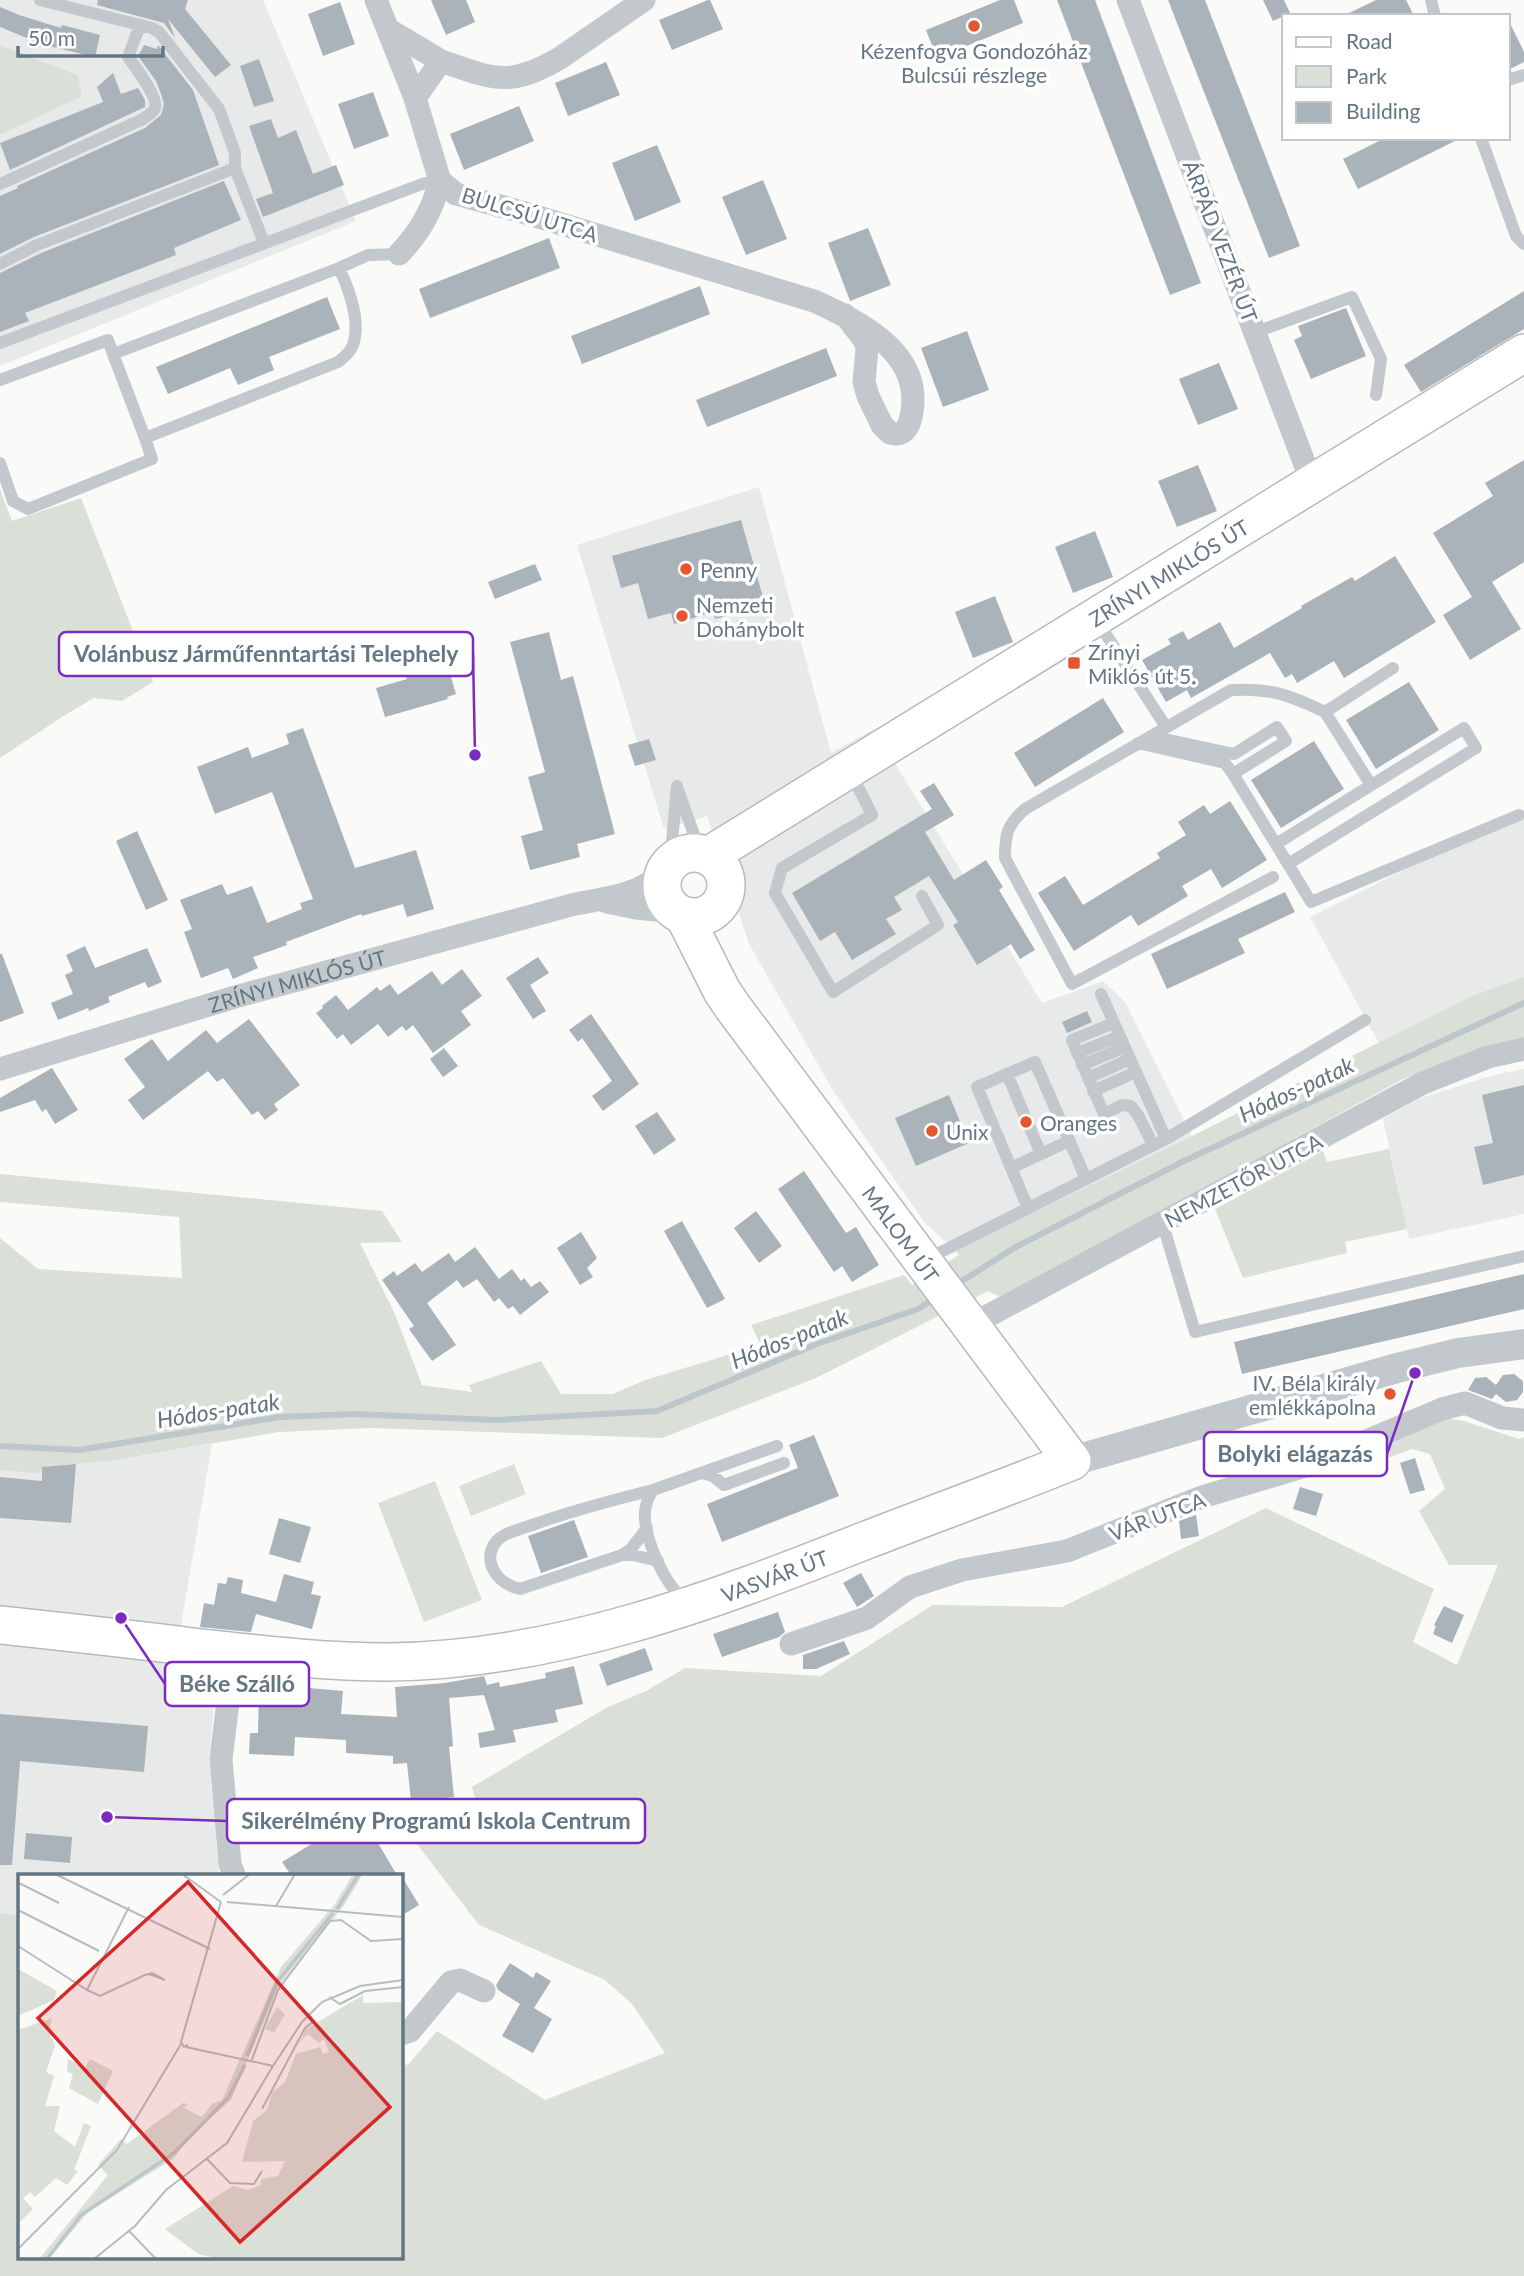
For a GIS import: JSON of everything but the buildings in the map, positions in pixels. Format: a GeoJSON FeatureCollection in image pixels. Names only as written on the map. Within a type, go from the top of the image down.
{"type":"FeatureCollection","features":[{"type":"Feature","properties":{"kind":"main road","name":"ZRÍNYI MIKLÓS ÚT"},"geometry":{"type":"LineString","coordinates":[[686,861],[777,812],[1524,353]]}},
{"type":"Feature","properties":{"kind":"main road","name":"ZRÍNYI MIKLÓS ÚT"},"geometry":{"type":"LineString","coordinates":[[724,895],[745,848],[777,812]]}},
{"type":"Feature","properties":{"kind":"main road"},"geometry":{"type":"LineString","coordinates":[[686,861],[722,869],[724,895],[714,911],[694,918],[680,914],[667,904],[662,882],[686,861]]}},
{"type":"Feature","properties":{"kind":"main road","name":"MALOM ÚT"},"geometry":{"type":"LineString","coordinates":[[724,895],[718,923],[719,945],[732,1006]]}},
{"type":"Feature","properties":{"kind":"main road","name":"MALOM ÚT"},"geometry":{"type":"LineString","coordinates":[[680,914],[732,1006],[1072,1461]]}},
{"type":"Feature","properties":{"kind":"main road"},"geometry":{"type":"LineString","coordinates":[[997,1489],[1022,1472],[1034,1458],[1038,1442],[1033,1411]]}},
{"type":"Feature","properties":{"kind":"main road","name":"VASVÁR ÚT"},"geometry":{"type":"LineString","coordinates":[[0,1625],[293,1658],[389,1662],[487,1654],[534,1646],[677,1610],[761,1582],[1072,1461]]}},
{"type":"Feature","properties":{"kind":"street","name":"BULCSÚ UTCA"},"geometry":{"type":"LineString","coordinates":[[376,0],[415,98],[440,181],[456,194],[814,300],[845,315],[867,327],[905,365],[912,387],[909,426],[898,435],[890,433],[876,414],[864,382],[867,349],[845,315]]}},
{"type":"Feature","properties":{"kind":"street"},"geometry":{"type":"LineString","coordinates":[[389,30],[441,61],[488,77],[508,79],[546,67],[644,0]]}},
{"type":"Feature","properties":{"kind":"street","name":"ÁRPÁD VEZÉR ÚT"},"geometry":{"type":"LineString","coordinates":[[1128,0],[1312,482]]}},
{"type":"Feature","properties":{"kind":"street"},"geometry":{"type":"LineString","coordinates":[[415,98],[441,61]]}},
{"type":"Feature","properties":{"kind":"street"},"geometry":{"type":"LineString","coordinates":[[399,254],[427,219],[440,181]]}},
{"type":"Feature","properties":{"kind":"street","name":"ZRÍNYI MIKLÓS ÚT"},"geometry":{"type":"LineString","coordinates":[[2,1065],[235,997],[632,892],[645,887],[686,861]]}},
{"type":"Feature","properties":{"kind":"street","name":"ZRÍNYI MIKLÓS ÚT"},"geometry":{"type":"LineString","coordinates":[[597,900],[680,914]]}},
{"type":"Feature","properties":{"kind":"street","name":"NEMZETŐR UTCA"},"geometry":{"type":"LineString","coordinates":[[965,1320],[1423,1083],[1489,1057],[1524,1049]]}},
{"type":"Feature","properties":{"kind":"street","name":"VASVÁR ÚT"},"geometry":{"type":"LineString","coordinates":[[1072,1461],[1397,1368],[1458,1353],[1524,1344]]}},
{"type":"Feature","properties":{"kind":"street","name":"VÁR UTCA"},"geometry":{"type":"LineString","coordinates":[[791,1644],[867,1618],[910,1587],[962,1570],[1068,1551],[1202,1497],[1309,1465],[1441,1409],[1465,1403],[1502,1418],[1524,1420]]}},
{"type":"Feature","properties":{"kind":"street"},"geometry":{"type":"LineString","coordinates":[[234,1652],[221,1759],[230,1864],[234,1874]]}},
{"type":"Feature","properties":{"kind":"street"},"geometry":{"type":"LineString","coordinates":[[402,2034],[410,2031],[451,1982],[460,1980],[484,1991]]}},
{"type":"Feature","properties":{"kind":"lane"},"geometry":{"type":"LineString","coordinates":[[40,0],[159,32],[219,109],[235,153],[236,168],[264,243]]}},
{"type":"Feature","properties":{"kind":"lane"},"geometry":{"type":"LineString","coordinates":[[0,184],[150,114],[155,108],[155,99],[128,57],[140,25]]}},
{"type":"Feature","properties":{"kind":"lane"},"geometry":{"type":"LineString","coordinates":[[1482,140],[1516,236],[1524,244]]}},
{"type":"Feature","properties":{"kind":"lane"},"geometry":{"type":"LineString","coordinates":[[0,264],[37,245],[236,168]]}},
{"type":"Feature","properties":{"kind":"lane"},"geometry":{"type":"LineString","coordinates":[[0,343],[422,184],[440,181]]}},
{"type":"Feature","properties":{"kind":"lane"},"geometry":{"type":"LineString","coordinates":[[113,354],[368,255],[399,254]]}},
{"type":"Feature","properties":{"kind":"lane"},"geometry":{"type":"LineString","coordinates":[[145,438],[338,362],[347,355],[353,344],[355,324],[347,286],[339,268]]}},
{"type":"Feature","properties":{"kind":"lane"},"geometry":{"type":"LineString","coordinates":[[1256,332],[1352,297],[1381,359],[1376,395]]}},
{"type":"Feature","properties":{"kind":"lane"},"geometry":{"type":"LineString","coordinates":[[0,380],[108,340],[152,459],[28,509],[13,502],[0,463]]}},
{"type":"Feature","properties":{"kind":"lane"},"geometry":{"type":"LineString","coordinates":[[1095,617],[1166,727]]}},
{"type":"Feature","properties":{"kind":"lane"},"geometry":{"type":"LineString","coordinates":[[1325,712],[1392,668]]}},
{"type":"Feature","properties":{"kind":"lane"},"geometry":{"type":"LineString","coordinates":[[1273,877],[1072,984],[1005,858],[1005,838],[1012,820],[1025,809],[1231,690],[1254,688],[1278,692],[1325,712],[1371,785]]}},
{"type":"Feature","properties":{"kind":"lane"},"geometry":{"type":"LineString","coordinates":[[1151,736],[1234,754],[1277,727],[1286,741],[1233,774]]}},
{"type":"Feature","properties":{"kind":"lane"},"geometry":{"type":"LineString","coordinates":[[1276,844],[1464,728],[1476,748],[1288,864]]}},
{"type":"Feature","properties":{"kind":"lane"},"geometry":{"type":"LineString","coordinates":[[1138,743],[1225,763],[1311,902],[1519,815]]}},
{"type":"Feature","properties":{"kind":"lane"},"geometry":{"type":"LineString","coordinates":[[849,768],[872,815],[782,868],[775,893],[832,992],[938,925],[922,896]]}},
{"type":"Feature","properties":{"kind":"lane"},"geometry":{"type":"LineString","coordinates":[[1101,994],[1166,1139]]}},
{"type":"Feature","properties":{"kind":"lane"},"geometry":{"type":"LineString","coordinates":[[924,1266],[1028,1208],[1166,1139],[1366,1020]]}},
{"type":"Feature","properties":{"kind":"lane"},"geometry":{"type":"LineString","coordinates":[[1114,1023],[1072,1040],[1104,1114],[1122,1105],[1131,1106],[1153,1145]]}},
{"type":"Feature","properties":{"kind":"lane"},"geometry":{"type":"LineString","coordinates":[[1082,1066],[1125,1047]]}},
{"type":"Feature","properties":{"kind":"lane"},"geometry":{"type":"LineString","coordinates":[[1082,1066],[1125,1047]]}},
{"type":"Feature","properties":{"kind":"lane"},"geometry":{"type":"LineString","coordinates":[[1028,1208],[977,1087],[1035,1062],[1086,1179]]}},
{"type":"Feature","properties":{"kind":"lane"},"geometry":{"type":"LineString","coordinates":[[1093,1091],[1136,1072]]}},
{"type":"Feature","properties":{"kind":"lane"},"geometry":{"type":"LineString","coordinates":[[1007,1074],[1041,1154]]}},
{"type":"Feature","properties":{"kind":"lane"},"geometry":{"type":"LineString","coordinates":[[1011,1167],[1069,1141]]}},
{"type":"Feature","properties":{"kind":"lane"},"geometry":{"type":"LineString","coordinates":[[1166,1236],[1195,1332],[1524,1256]]}},
{"type":"Feature","properties":{"kind":"lane"},"geometry":{"type":"LineString","coordinates":[[653,1490],[645,1510],[646,1525],[631,1549],[621,1555],[520,1589],[510,1587],[498,1578],[491,1566],[491,1550],[499,1538],[512,1532],[582,1507],[653,1490],[777,1446]]}},
{"type":"Feature","properties":{"kind":"lane"},"geometry":{"type":"LineString","coordinates":[[702,1473],[713,1476],[724,1485],[784,1463]]}},
{"type":"Feature","properties":{"kind":"lane"},"geometry":{"type":"LineString","coordinates":[[618,1498],[637,1511],[646,1525],[658,1561],[682,1598],[677,1610],[665,1606],[665,1575]]}},
{"type":"Feature","properties":{"kind":"lane"},"geometry":{"type":"LineString","coordinates":[[621,1555],[658,1561]]}},
{"type":"Feature","properties":{"kind":"shaded area"},"geometry":{"type":"Polygon","coordinates":[[[0,0],[263,0],[356,221],[0,366],[0,135],[82,95],[78,75],[0,45],[0,0]]]}},
{"type":"Feature","properties":{"kind":"shaded area"},"geometry":{"type":"Polygon","coordinates":[[[759,487],[831,753],[874,729],[1042,1003],[1103,981],[1125,1002],[1192,1136],[955,1250],[925,1223],[835,1094],[749,944],[707,816],[664,829],[577,545],[759,487]]]}},
{"type":"Feature","properties":{"kind":"shaded area"},"geometry":{"type":"Polygon","coordinates":[[[1524,810],[1524,977],[1474,995],[1379,1043],[1310,917],[1524,810]]]}},
{"type":"Feature","properties":{"kind":"shaded area"},"geometry":{"type":"Polygon","coordinates":[[[1524,1069],[1524,1214],[1409,1239],[1383,1119],[1421,1098],[1494,1075],[1524,1069]]]}},
{"type":"Feature","properties":{"kind":"shaded area"},"geometry":{"type":"Polygon","coordinates":[[[212,1444],[180,1631],[220,1637],[209,1760],[219,1874],[18,1874],[18,1916],[0,1913],[0,1470],[41,1474],[42,1467],[109,1461],[212,1444]]]}},
{"type":"Feature","properties":{"kind":"green space"},"geometry":{"type":"Polygon","coordinates":[[[0,45],[78,75],[82,96],[0,135],[0,45]]]}},
{"type":"Feature","properties":{"kind":"green space"},"geometry":{"type":"Polygon","coordinates":[[[0,489],[12,521],[81,498],[153,682],[122,701],[94,698],[0,758],[0,489]]]}},
{"type":"Feature","properties":{"kind":"green space"},"geometry":{"type":"Polygon","coordinates":[[[1524,977],[1524,1038],[1493,1044],[1403,1079],[1002,1298],[988,1291],[816,1378],[662,1438],[371,1428],[279,1432],[109,1461],[42,1467],[41,1474],[0,1470],[0,1238],[38,1269],[182,1278],[179,1217],[0,1202],[0,1174],[382,1211],[402,1242],[360,1243],[394,1312],[422,1385],[472,1392],[469,1385],[541,1361],[561,1394],[613,1394],[645,1380],[761,1345],[751,1325],[904,1275],[912,1285],[959,1255],[955,1250],[1192,1136],[1474,995],[1524,977]]]}},
{"type":"Feature","properties":{"kind":"green space"},"geometry":{"type":"Polygon","coordinates":[[[1389,1149],[1407,1229],[1345,1242],[1347,1253],[1243,1278],[1215,1209],[1323,1151],[1327,1162],[1389,1149]]]}},
{"type":"Feature","properties":{"kind":"green space"},"geometry":{"type":"Polygon","coordinates":[[[1445,1418],[1464,1421],[1519,1439],[1524,1437],[1524,2276],[0,2276],[0,1913],[18,1916],[18,2258],[402,2258],[402,2063],[408,2065],[437,2031],[545,2100],[665,2053],[632,2004],[605,1980],[479,1925],[414,1840],[478,1808],[472,1787],[608,1707],[646,1691],[685,1668],[821,1676],[933,1605],[1062,1607],[1266,1508],[1434,1589],[1413,1642],[1457,1665],[1498,1565],[1449,1565],[1419,1511],[1445,1489],[1430,1454],[1412,1449],[1360,1468],[1349,1459],[1445,1418]]]}},
{"type":"Feature","properties":{"kind":"green space"},"geometry":{"type":"Polygon","coordinates":[[[514,1464],[526,1494],[471,1516],[459,1486],[514,1464]]]}},
{"type":"Feature","properties":{"kind":"green space"},"geometry":{"type":"Polygon","coordinates":[[[435,1481],[482,1600],[424,1622],[378,1503],[435,1481]]]}},
{"type":"Feature","properties":{"kind":"waterway","name":"Hódos-patak"},"geometry":{"type":"LineString","coordinates":[[956,1285],[1014,1248],[1184,1161],[1524,1003]]}},
{"type":"Feature","properties":{"kind":"waterway","name":"Hódos-patak"},"geometry":{"type":"LineString","coordinates":[[0,1446],[79,1450],[280,1417],[354,1414],[495,1420],[657,1411],[817,1344],[918,1309],[935,1298]]}},
{"type":"Feature","properties":{"kind":"place","name":"Kézenfogva Gondozóház Bulcsúi részlege"},"geometry":{"type":"Point","coordinates":[974,26]}},
{"type":"Feature","properties":{"kind":"place","name":"Penny"},"geometry":{"type":"Point","coordinates":[686,569]}},
{"type":"Feature","properties":{"kind":"place","name":"Nemzeti Dohánybolt"},"geometry":{"type":"Point","coordinates":[682,616]}},
{"type":"Feature","properties":{"kind":"place","name":"Zrínyi Miklós út 5."},"geometry":{"type":"Point","coordinates":[1074,663]}},
{"type":"Feature","properties":{"kind":"place","name":"Volánbusz Járműfenntartási Telephely"},"geometry":{"type":"Point","coordinates":[475,755]}},
{"type":"Feature","properties":{"kind":"place","name":"Oranges"},"geometry":{"type":"Point","coordinates":[1026,1122]}},
{"type":"Feature","properties":{"kind":"place","name":"Unix"},"geometry":{"type":"Point","coordinates":[932,1131]}},
{"type":"Feature","properties":{"kind":"place","name":"Bolyki elágazás"},"geometry":{"type":"Point","coordinates":[1415,1373]}},
{"type":"Feature","properties":{"kind":"place","name":"IV. Béla király emlékkápolna"},"geometry":{"type":"Point","coordinates":[1390,1394]}},
{"type":"Feature","properties":{"kind":"place","name":"Béke Szálló"},"geometry":{"type":"Point","coordinates":[121,1618]}},
{"type":"Feature","properties":{"kind":"place","name":"Sikerélmény Programú Iskola Centrum"},"geometry":{"type":"Point","coordinates":[107,1817]}}]}
